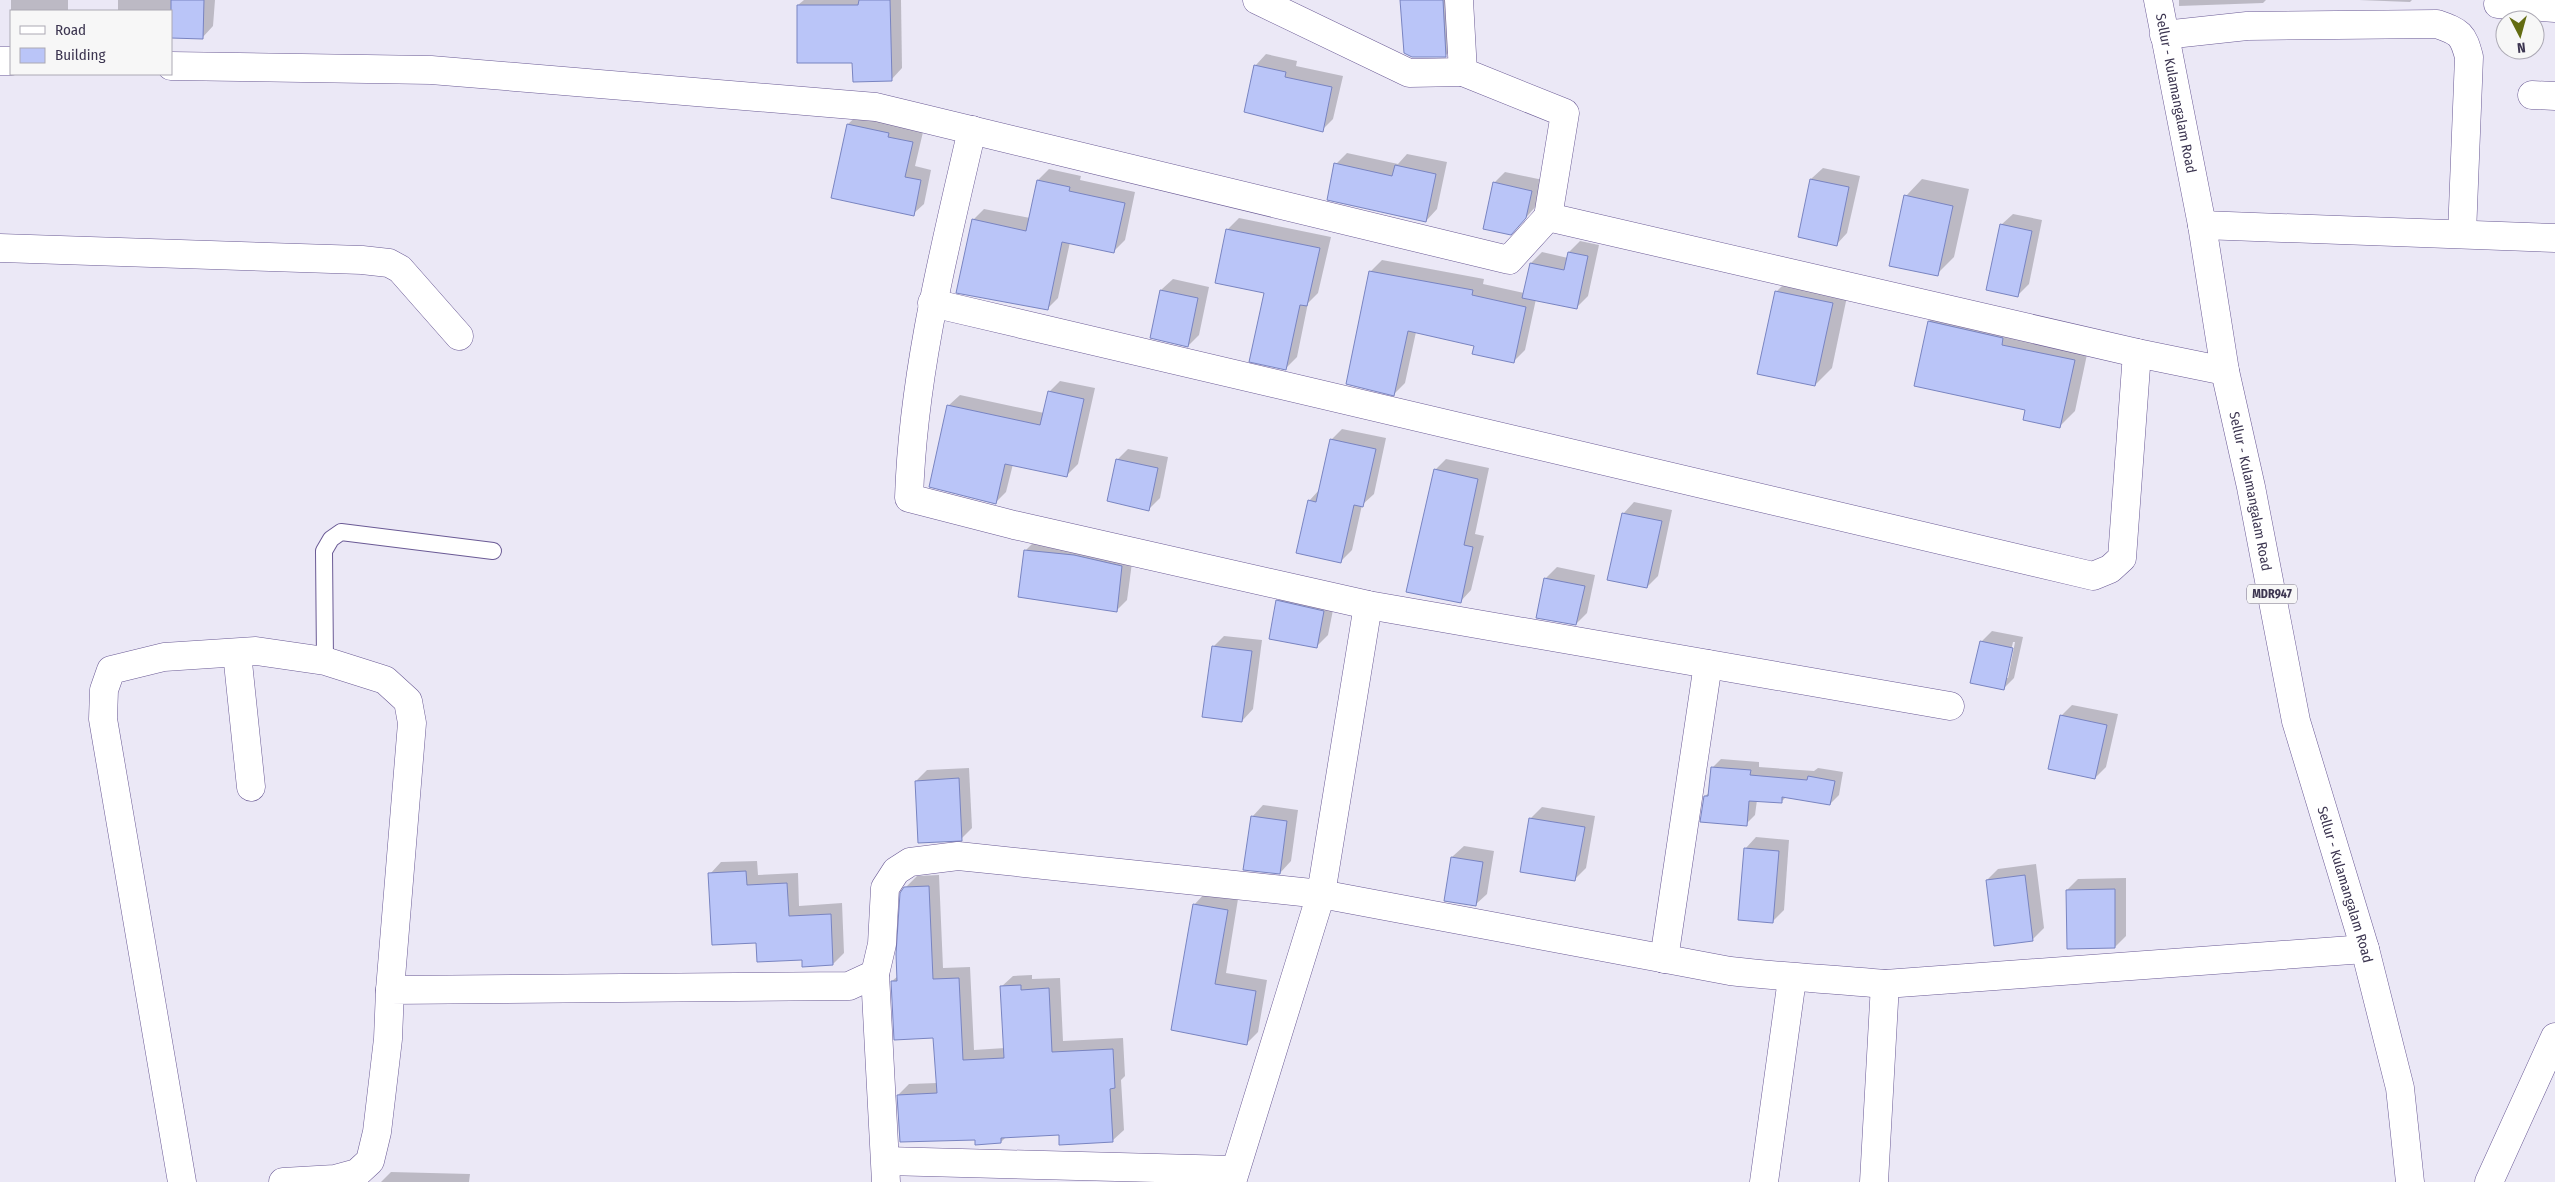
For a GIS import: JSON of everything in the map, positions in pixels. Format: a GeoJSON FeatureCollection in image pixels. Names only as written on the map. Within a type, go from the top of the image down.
{"type":"FeatureCollection","features":[{"type":"Feature","properties":{"kind":"street"},"geometry":{"type":"LineString","coordinates":[[172,66],[431,70],[876,107],[1509,260],[1548,217],[1565,113],[1463,72],[1409,73],[1258,0]]}},
{"type":"Feature","properties":{"kind":"street"},"geometry":{"type":"LineString","coordinates":[[1459,0],[1463,72]]}},
{"type":"Feature","properties":{"kind":"street","name":"Sellur - Kulamangalam Road"},"geometry":{"type":"LineString","coordinates":[[2158,0],[2202,225],[2225,371],[2251,487],[2296,721],[2365,949],[2400,1088],[2410,1182]]}},
{"type":"Feature","properties":{"kind":"street"},"geometry":{"type":"LineString","coordinates":[[2498,4],[2555,8]]}},
{"type":"Feature","properties":{"kind":"street"},"geometry":{"type":"LineString","coordinates":[[2164,35],[2247,26],[2437,24],[2455,31],[2464,38],[2468,57],[2462,234]]}},
{"type":"Feature","properties":{"kind":"street"},"geometry":{"type":"LineString","coordinates":[[972,130],[932,304],[910,457],[909,498],[1014,525],[1368,605],[1950,706]]}},
{"type":"Feature","properties":{"kind":"street"},"geometry":{"type":"LineString","coordinates":[[1548,217],[2137,353],[2225,371]]}},
{"type":"Feature","properties":{"kind":"street"},"geometry":{"type":"LineString","coordinates":[[2202,225],[2555,238]]}},
{"type":"Feature","properties":{"kind":"street"},"geometry":{"type":"LineString","coordinates":[[0,248],[362,260],[389,263],[400,269],[459,336]]}},
{"type":"Feature","properties":{"kind":"street"},"geometry":{"type":"LineString","coordinates":[[932,304],[2093,576],[2110,569],[2122,558],[2137,353]]}},
{"type":"Feature","properties":{"kind":"street"},"geometry":{"type":"LineString","coordinates":[[1368,605],[1321,894],[1232,1176],[886,1172],[875,974],[882,944],[885,888],[896,871],[910,862],[958,856],[1321,894],[1730,971],[1792,979],[1835,979],[1884,984],[2365,949]]}},
{"type":"Feature","properties":{"kind":"street"},"geometry":{"type":"LineString","coordinates":[[182,1182],[103,719],[104,690],[111,670],[164,658],[256,651],[325,661],[385,680],[408,701],[412,723],[390,990],[388,1039],[377,1132],[370,1161],[357,1173],[335,1179],[283,1182]]}},
{"type":"Feature","properties":{"kind":"street"},"geometry":{"type":"LineString","coordinates":[[237,653],[251,787]]}},
{"type":"Feature","properties":{"kind":"street"},"geometry":{"type":"LineString","coordinates":[[1664,959],[1708,664]]}},
{"type":"Feature","properties":{"kind":"street"},"geometry":{"type":"LineString","coordinates":[[390,990],[850,986],[875,974]]}},
{"type":"Feature","properties":{"kind":"street"},"geometry":{"type":"LineString","coordinates":[[1764,1182],[1792,979]]}},
{"type":"Feature","properties":{"kind":"street"},"geometry":{"type":"LineString","coordinates":[[1874,1182],[1884,984]]}},
{"type":"Feature","properties":{"kind":"street"},"geometry":{"type":"LineString","coordinates":[[2489,1182],[2555,1037]]}},
{"type":"Feature","properties":{"kind":"lane"},"geometry":{"type":"LineString","coordinates":[[325,661],[324,551],[330,539],[341,532],[493,551]]}},
{"type":"Feature","properties":{"kind":"building"},"geometry":{"type":"Polygon","coordinates":[[[171,0],[204,0],[203,39],[172,38],[171,0]]]}},
{"type":"Feature","properties":{"kind":"building"},"geometry":{"type":"Polygon","coordinates":[[[859,0],[890,0],[892,81],[853,82],[852,63],[797,63],[797,5],[858,5],[859,0]]]}},
{"type":"Feature","properties":{"kind":"building"},"geometry":{"type":"Polygon","coordinates":[[[1400,0],[1443,0],[1446,57],[1412,57],[1404,53],[1400,0]]]}},
{"type":"Feature","properties":{"kind":"building"},"geometry":{"type":"Polygon","coordinates":[[[1254,65],[1286,72],[1285,77],[1332,87],[1323,132],[1244,112],[1254,65]]]}},
{"type":"Feature","properties":{"kind":"building"},"geometry":{"type":"Polygon","coordinates":[[[847,124],[889,133],[888,137],[913,142],[905,177],[921,180],[914,216],[831,198],[847,124]]]}},
{"type":"Feature","properties":{"kind":"building"},"geometry":{"type":"Polygon","coordinates":[[[1334,163],[1392,176],[1395,165],[1436,174],[1426,222],[1327,200],[1334,163]]]}},
{"type":"Feature","properties":{"kind":"building"},"geometry":{"type":"Polygon","coordinates":[[[1810,179],[1849,187],[1837,246],[1798,237],[1810,179]]]}},
{"type":"Feature","properties":{"kind":"building"},"geometry":{"type":"Polygon","coordinates":[[[1037,180],[1070,187],[1069,191],[1125,203],[1114,253],[1062,242],[1048,310],[956,293],[972,219],[1026,231],[1037,180]]]}},
{"type":"Feature","properties":{"kind":"building"},"geometry":{"type":"Polygon","coordinates":[[[1493,182],[1532,191],[1526,218],[1511,235],[1483,229],[1493,182]]]}},
{"type":"Feature","properties":{"kind":"building"},"geometry":{"type":"Polygon","coordinates":[[[1904,195],[1953,206],[1938,276],[1889,266],[1904,195]]]}},
{"type":"Feature","properties":{"kind":"building"},"geometry":{"type":"Polygon","coordinates":[[[2000,224],[2032,231],[2018,297],[1986,290],[2000,224]]]}},
{"type":"Feature","properties":{"kind":"building"},"geometry":{"type":"Polygon","coordinates":[[[1226,229],[1320,248],[1307,306],[1300,305],[1286,370],[1249,362],[1264,293],[1215,283],[1226,229]]]}},
{"type":"Feature","properties":{"kind":"building"},"geometry":{"type":"Polygon","coordinates":[[[1568,252],[1588,256],[1577,309],[1522,298],[1530,263],[1564,270],[1568,252]]]}},
{"type":"Feature","properties":{"kind":"building"},"geometry":{"type":"Polygon","coordinates":[[[1369,271],[1473,290],[1472,295],[1526,307],[1514,363],[1472,354],[1474,346],[1408,331],[1394,396],[1346,384],[1369,271]]]}},
{"type":"Feature","properties":{"kind":"building"},"geometry":{"type":"Polygon","coordinates":[[[1160,290],[1198,298],[1188,347],[1150,338],[1160,290]]]}},
{"type":"Feature","properties":{"kind":"building"},"geometry":{"type":"Polygon","coordinates":[[[1775,291],[1833,303],[1815,386],[1757,374],[1775,291]]]}},
{"type":"Feature","properties":{"kind":"building"},"geometry":{"type":"Polygon","coordinates":[[[1928,321],[2003,338],[2002,345],[2075,360],[2060,428],[2023,420],[2025,410],[1914,386],[1928,321]]]}},
{"type":"Feature","properties":{"kind":"building"},"geometry":{"type":"Polygon","coordinates":[[[1048,391],[1084,399],[1067,477],[1005,464],[996,504],[929,487],[947,405],[1040,425],[1048,391]]]}},
{"type":"Feature","properties":{"kind":"building"},"geometry":{"type":"Polygon","coordinates":[[[1330,439],[1376,449],[1363,507],[1354,505],[1341,563],[1296,553],[1308,500],[1316,502],[1330,439]]]}},
{"type":"Feature","properties":{"kind":"building"},"geometry":{"type":"Polygon","coordinates":[[[1116,459],[1158,468],[1149,511],[1107,501],[1116,459]]]}},
{"type":"Feature","properties":{"kind":"building"},"geometry":{"type":"Polygon","coordinates":[[[1434,469],[1478,479],[1464,545],[1473,547],[1461,603],[1406,592],[1434,469]]]}},
{"type":"Feature","properties":{"kind":"building"},"geometry":{"type":"Polygon","coordinates":[[[1622,513],[1662,521],[1647,588],[1607,580],[1622,513]]]}},
{"type":"Feature","properties":{"kind":"building"},"geometry":{"type":"Polygon","coordinates":[[[1024,550],[1074,555],[1122,566],[1117,612],[1018,597],[1024,550]]]}},
{"type":"Feature","properties":{"kind":"building"},"geometry":{"type":"Polygon","coordinates":[[[1544,578],[1585,586],[1576,625],[1536,618],[1544,578]]]}},
{"type":"Feature","properties":{"kind":"building"},"geometry":{"type":"Polygon","coordinates":[[[1276,600],[1324,611],[1317,648],[1269,639],[1276,600]]]}},
{"type":"Feature","properties":{"kind":"building"},"geometry":{"type":"Polygon","coordinates":[[[1980,641],[2013,648],[2004,690],[1970,683],[1980,641]]]}},
{"type":"Feature","properties":{"kind":"building"},"geometry":{"type":"Polygon","coordinates":[[[1212,646],[1252,651],[1242,722],[1202,717],[1212,646]]]}},
{"type":"Feature","properties":{"kind":"building"},"geometry":{"type":"Polygon","coordinates":[[[2060,715],[2107,725],[2095,779],[2048,769],[2060,715]]]}},
{"type":"Feature","properties":{"kind":"building"},"geometry":{"type":"Polygon","coordinates":[[[1711,767],[1751,770],[1750,775],[1807,780],[1808,776],[1835,781],[1830,805],[1782,797],[1782,803],[1749,801],[1747,826],[1700,822],[1704,796],[1708,796],[1711,767]]]}},
{"type":"Feature","properties":{"kind":"building"},"geometry":{"type":"Polygon","coordinates":[[[959,778],[962,841],[918,843],[915,781],[959,778]]]}},
{"type":"Feature","properties":{"kind":"building"},"geometry":{"type":"Polygon","coordinates":[[[1251,816],[1287,821],[1280,874],[1243,870],[1251,816]]]}},
{"type":"Feature","properties":{"kind":"building"},"geometry":{"type":"Polygon","coordinates":[[[1529,818],[1585,827],[1575,881],[1520,872],[1529,818]]]}},
{"type":"Feature","properties":{"kind":"building"},"geometry":{"type":"Polygon","coordinates":[[[1744,848],[1779,851],[1773,923],[1738,920],[1744,848]]]}},
{"type":"Feature","properties":{"kind":"building"},"geometry":{"type":"Polygon","coordinates":[[[1451,857],[1483,862],[1476,906],[1444,901],[1451,857]]]}},
{"type":"Feature","properties":{"kind":"building"},"geometry":{"type":"Polygon","coordinates":[[[746,871],[747,885],[787,883],[789,916],[831,914],[833,965],[802,967],[802,960],[757,962],[756,943],[712,945],[708,873],[746,871]]]}},
{"type":"Feature","properties":{"kind":"building"},"geometry":{"type":"Polygon","coordinates":[[[2025,875],[2033,941],[1994,946],[1986,880],[2025,875]]]}},
{"type":"Feature","properties":{"kind":"building"},"geometry":{"type":"Polygon","coordinates":[[[929,886],[933,979],[959,978],[963,1060],[1004,1058],[1000,986],[1021,985],[1021,990],[1049,988],[1052,1052],[1113,1049],[1115,1088],[1110,1089],[1113,1142],[1059,1145],[1059,1135],[1001,1138],[1001,1143],[975,1145],[975,1140],[900,1142],[897,1095],[937,1093],[933,1038],[894,1040],[891,981],[897,981],[896,954],[900,893],[904,887],[929,886]]]}},
{"type":"Feature","properties":{"kind":"building"},"geometry":{"type":"Polygon","coordinates":[[[2115,889],[2115,948],[2067,949],[2066,890],[2115,889]]]}},
{"type":"Feature","properties":{"kind":"building"},"geometry":{"type":"Polygon","coordinates":[[[1193,904],[1228,910],[1215,984],[1256,991],[1247,1045],[1171,1030],[1193,904]]]}}]}
